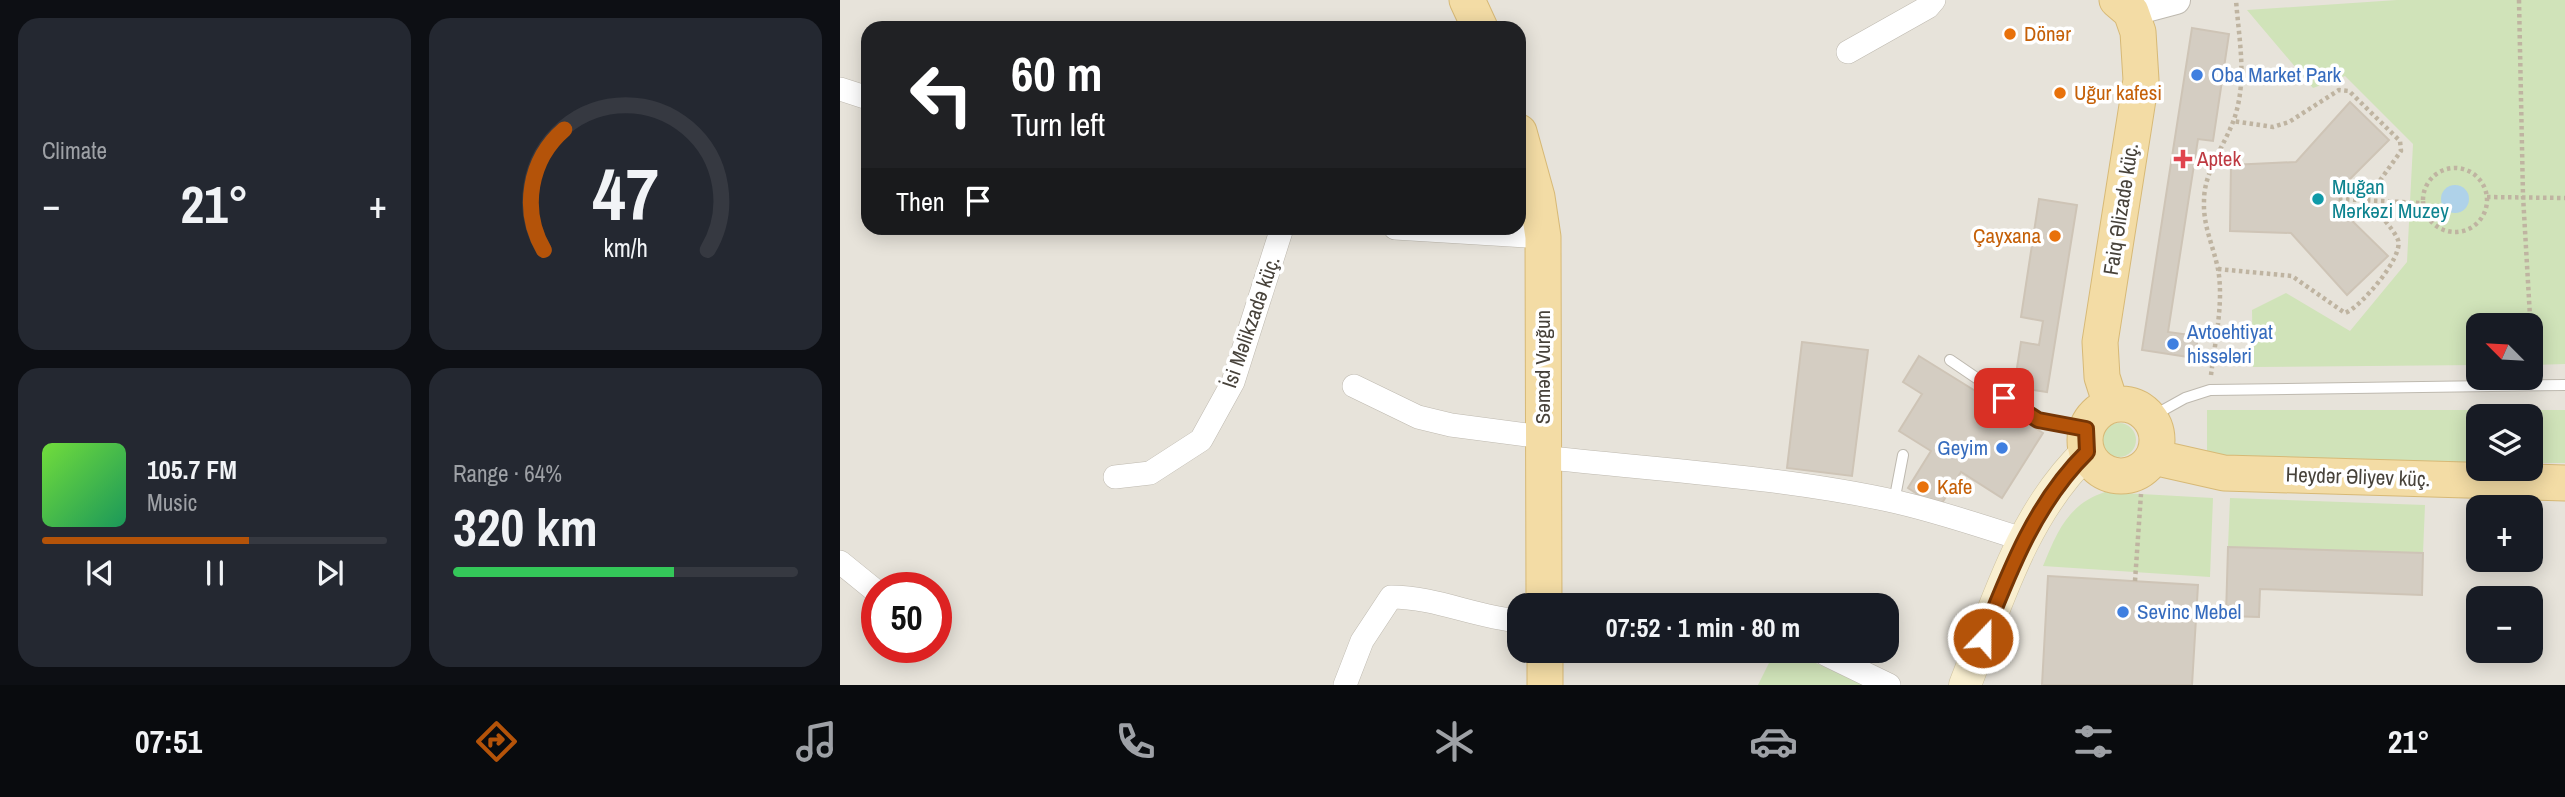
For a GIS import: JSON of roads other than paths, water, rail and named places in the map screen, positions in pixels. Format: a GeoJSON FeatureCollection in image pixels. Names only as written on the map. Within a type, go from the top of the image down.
{"type":"FeatureCollection","features":[{"type":"Feature","properties":{"kind":"main road"},"geometry":{"type":"LineString","coordinates":[[1466,0],[1476,21]]}},
{"type":"Feature","properties":{"kind":"main road","name":"Faiq Əlizadə küç."},"geometry":{"type":"LineString","coordinates":[[2111,405],[2102,377],[2100,342],[2141,80],[2138,32],[2124,6]]}},
{"type":"Feature","properties":{"kind":"main road","name":"Səməd Vurğun"},"geometry":{"type":"LineString","coordinates":[[1526,157],[1537,197],[1543,237],[1544,593]]}},
{"type":"Feature","properties":{"kind":"main road"},"geometry":{"type":"LineString","coordinates":[[1965,685],[2025,540],[2046,500],[2086,441],[2092,418],[2111,405],[2132,406],[2149,418],[2156,433],[2153,457],[2135,473],[2124,476],[2101,471],[2086,441]]}},
{"type":"Feature","properties":{"kind":"main road","name":"Heydər Əliyev küç."},"geometry":{"type":"LineString","coordinates":[[2153,457],[2224,473],[2565,483]]}},
{"type":"Feature","properties":{"kind":"main road"},"geometry":{"type":"LineString","coordinates":[[1545,663],[1545,685]]}},
{"type":"Feature","properties":{"kind":"street"},"geometry":{"type":"LineString","coordinates":[[1847,52],[1928,8],[1934,0]]}},
{"type":"Feature","properties":{"kind":"street","name":"Faiq Əlizadə küç."},"geometry":{"type":"LineString","coordinates":[[2124,6],[2176,0]]}},
{"type":"Feature","properties":{"kind":"street"},"geometry":{"type":"LineString","coordinates":[[840,89],[861,96]]}},
{"type":"Feature","properties":{"kind":"street","name":"İsi Məlikzadə küç."},"geometry":{"type":"LineString","coordinates":[[1115,477],[1150,473],[1201,440],[1233,383],[1280,235]]}},
{"type":"Feature","properties":{"kind":"street"},"geometry":{"type":"LineString","coordinates":[[1510,235],[1543,237]]}},
{"type":"Feature","properties":{"kind":"street"},"geometry":{"type":"LineString","coordinates":[[1354,386],[1418,417],[1542,447],[1894,502],[1965,520],[2025,540]]}},
{"type":"Feature","properties":{"kind":"street"},"geometry":{"type":"LineString","coordinates":[[840,562],[861,579]]}},
{"type":"Feature","properties":{"kind":"street"},"geometry":{"type":"LineString","coordinates":[[1345,685],[1362,641],[1391,597],[1416,597],[1492,619],[1507,620]]}},
{"type":"Feature","properties":{"kind":"street"},"geometry":{"type":"LineString","coordinates":[[1844,663],[1889,685]]}},
{"type":"Feature","properties":{"kind":"lane"},"geometry":{"type":"LineString","coordinates":[[1950,360],[2038,420],[2086,441]]}},
{"type":"Feature","properties":{"kind":"lane"},"geometry":{"type":"LineString","coordinates":[[2149,418],[2185,398],[2210,390],[2565,385]]}},
{"type":"Feature","properties":{"kind":"lane"},"geometry":{"type":"LineString","coordinates":[[1894,502],[1903,455]]}},
{"type":"Feature","properties":{"kind":"water"},"geometry":{"type":"Polygon","coordinates":[[[2455,185],[2465,189],[2469,199],[2465,209],[2455,213],[2445,209],[2441,199],[2445,189],[2455,185]]]}},
{"type":"Feature","properties":{"kind":"place","name":"Dönər"},"geometry":{"type":"Point","coordinates":[2010,34]}},
{"type":"Feature","properties":{"kind":"place","name":"Oba Market Park"},"geometry":{"type":"Point","coordinates":[2197,75]}},
{"type":"Feature","properties":{"kind":"place","name":"Uğur kafesi"},"geometry":{"type":"Point","coordinates":[2060,93]}},
{"type":"Feature","properties":{"kind":"place","name":"Aptek"},"geometry":{"type":"Point","coordinates":[2183,159]}},
{"type":"Feature","properties":{"kind":"place","name":"Muğan Mərkəzi Muzey"},"geometry":{"type":"Point","coordinates":[2318,199]}},
{"type":"Feature","properties":{"kind":"place","name":"Çayxana"},"geometry":{"type":"Point","coordinates":[2055,236]}},
{"type":"Feature","properties":{"kind":"place","name":"Avtoehtiyat hissələri"},"geometry":{"type":"Point","coordinates":[2173,344]}},
{"type":"Feature","properties":{"kind":"place","name":"Geyim"},"geometry":{"type":"Point","coordinates":[2002,448]}},
{"type":"Feature","properties":{"kind":"place","name":"Kafe"},"geometry":{"type":"Point","coordinates":[1923,487]}},
{"type":"Feature","properties":{"kind":"place","name":"Sevinc Mebel"},"geometry":{"type":"Point","coordinates":[2123,612]}}]}
